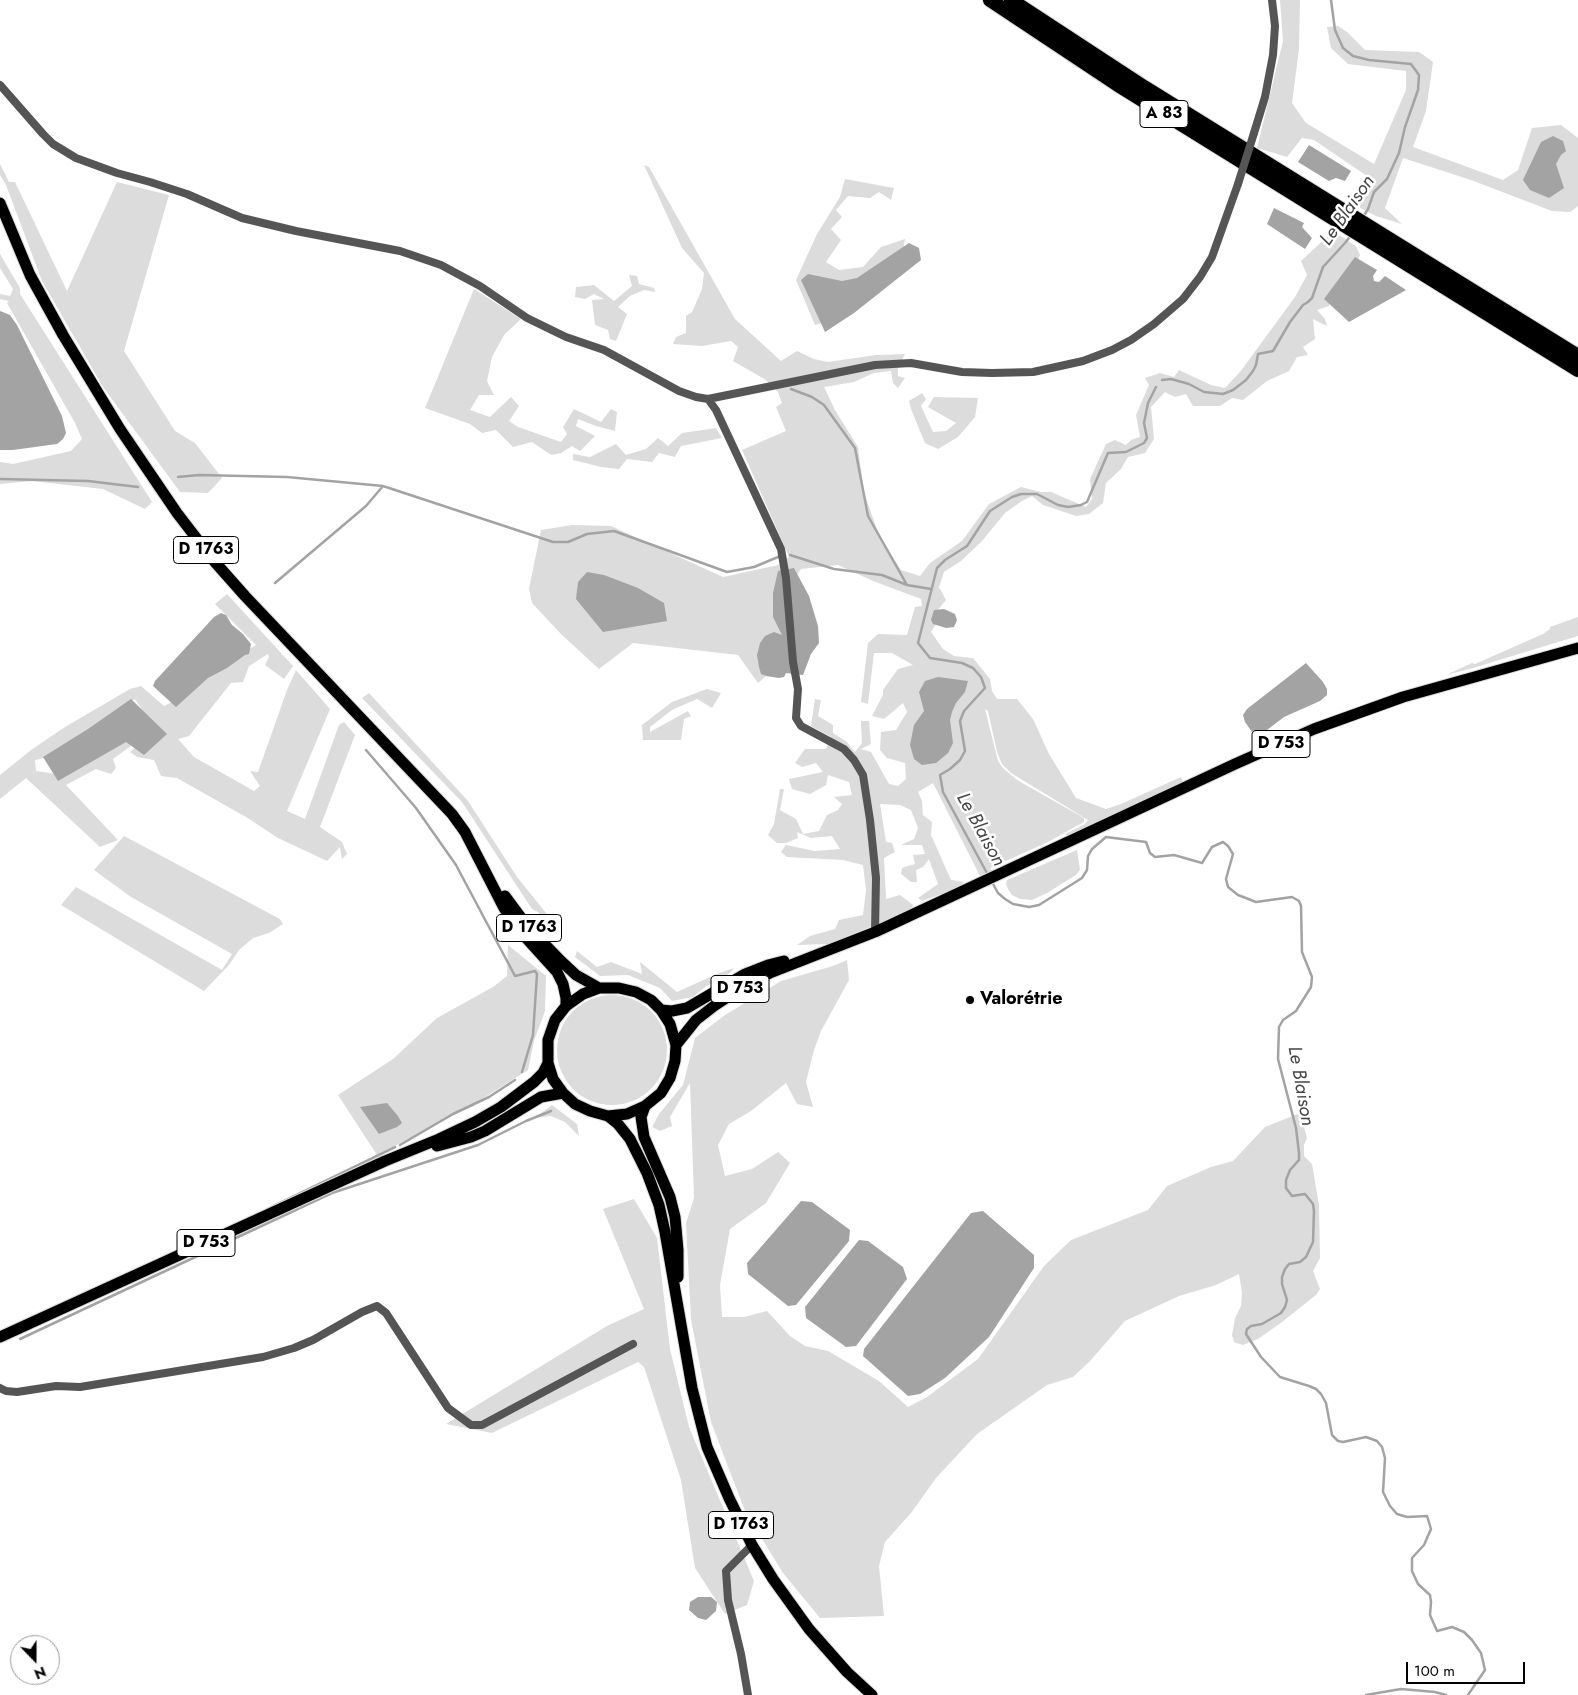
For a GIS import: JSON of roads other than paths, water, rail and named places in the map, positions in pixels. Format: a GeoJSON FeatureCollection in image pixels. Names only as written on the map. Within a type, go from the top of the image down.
{"type":"FeatureCollection","features":[{"type":"Feature","properties":{"kind":"highway","name":"A 83"},"geometry":{"type":"LineString","coordinates":[[990,0],[1118,85],[1578,356]]}},
{"type":"Feature","properties":{"kind":"highway","name":"A 83"},"geometry":{"type":"LineString","coordinates":[[1011,0],[1343,218]]}},
{"type":"Feature","properties":{"kind":"highway","name":"A 83"},"geometry":{"type":"LineString","coordinates":[[1368,232],[1578,370]]}},
{"type":"Feature","properties":{"kind":"main road","name":"D 1763"},"geometry":{"type":"LineString","coordinates":[[0,203],[30,275],[63,335],[120,428],[176,513],[245,596],[452,814],[465,832],[504,908],[518,929],[557,972],[562,984],[566,1006]]}},
{"type":"Feature","properties":{"kind":"main road","name":"D 753"},"geometry":{"type":"LineString","coordinates":[[676,1045],[696,1020],[734,992],[770,973],[875,932],[1314,729],[1403,697],[1578,648]]}},
{"type":"Feature","properties":{"kind":"main road","name":"D 1763"},"geometry":{"type":"LineString","coordinates":[[475,851],[528,927],[576,975],[599,988]]}},
{"type":"Feature","properties":{"kind":"main road","name":"D 753"},"geometry":{"type":"LineString","coordinates":[[661,1010],[672,1011],[688,1008],[745,974],[768,965],[818,954]]}},
{"type":"Feature","properties":{"kind":"main road"},"geometry":{"type":"LineString","coordinates":[[599,988],[619,988],[636,992],[651,1000],[661,1010],[670,1024],[676,1045],[675,1061],[670,1078],[661,1093],[645,1106],[627,1114],[608,1116],[590,1112],[575,1104],[563,1094],[553,1079],[548,1063],[548,1040],[555,1020],[566,1006],[582,994],[599,988]]}},
{"type":"Feature","properties":{"kind":"main road","name":"D 753"},"geometry":{"type":"LineString","coordinates":[[0,1337],[385,1161],[475,1122],[494,1111],[534,1082],[548,1063]]}},
{"type":"Feature","properties":{"kind":"main road","name":"D 753"},"geometry":{"type":"LineString","coordinates":[[385,1161],[471,1137],[500,1122],[540,1097],[563,1094]]}},
{"type":"Feature","properties":{"kind":"main road","name":"D 1763"},"geometry":{"type":"LineString","coordinates":[[645,1106],[641,1117],[644,1137],[670,1197],[675,1217],[678,1250],[679,1318]]}},
{"type":"Feature","properties":{"kind":"main road","name":"D 1763"},"geometry":{"type":"LineString","coordinates":[[608,1116],[618,1124],[630,1139],[647,1173],[659,1205],[666,1232],[692,1388],[707,1447],[729,1498],[752,1545],[773,1579],[809,1629],[847,1672],[872,1695]]}},
{"type":"Feature","properties":{"kind":"main road","name":"D 753"},"geometry":{"type":"LineString","coordinates":[[0,1341],[28,1325]]}},
{"type":"Feature","properties":{"kind":"street"},"geometry":{"type":"LineString","coordinates":[[0,84],[53,144],[76,158],[117,174],[187,194],[242,218],[296,231],[400,251],[433,262],[480,286],[527,318],[566,337],[604,350],[678,390],[696,397],[708,399],[874,365],[911,363],[962,372],[1033,372],[1083,360],[1112,350],[1154,324],[1183,299],[1200,278],[1212,257],[1238,184],[1265,97],[1274,55],[1275,26],[1272,0]]}},
{"type":"Feature","properties":{"kind":"street"},"geometry":{"type":"LineString","coordinates":[[708,399],[720,418],[781,549],[786,578],[793,662],[798,689],[796,718],[801,726],[844,749],[854,760],[863,775],[876,878],[875,932]]}},
{"type":"Feature","properties":{"kind":"street"},"geometry":{"type":"LineString","coordinates":[[0,1388],[6,1391],[17,1392],[56,1386],[80,1387],[263,1357],[313,1340],[362,1312],[377,1306],[386,1313],[448,1408],[471,1425],[482,1425],[633,1344]]}},
{"type":"Feature","properties":{"kind":"street"},"geometry":{"type":"LineString","coordinates":[[748,1695],[741,1654],[728,1600],[726,1570],[752,1545]]}},
{"type":"Feature","properties":{"kind":"waterway","name":"Le Blaison"},"geometry":{"type":"LineString","coordinates":[[1331,0],[1335,30],[1343,48],[1353,56],[1369,60],[1411,64],[1419,75],[1418,90],[1405,127],[1399,153],[1387,179],[1374,192],[1363,217]]}},
{"type":"Feature","properties":{"kind":"waterway","name":"Le Blaison"},"geometry":{"type":"LineString","coordinates":[[1162,380],[1171,379],[1189,384],[1204,392],[1223,394],[1233,390],[1246,380],[1253,371],[1258,354],[1273,351],[1290,322],[1303,305],[1312,298],[1323,267],[1352,234]]}},
{"type":"Feature","properties":{"kind":"waterway","name":"Le Blaison"},"geometry":{"type":"LineString","coordinates":[[988,875],[943,792],[940,775],[960,760],[965,751],[960,721],[964,711],[985,688],[981,677],[973,668],[962,663],[930,658],[918,643],[937,568],[945,560],[967,546],[990,511],[1012,497],[1021,494],[1037,494],[1058,505],[1068,507],[1087,502],[1108,453],[1126,452],[1144,443],[1147,438],[1144,423],[1148,403],[1156,387]]}},
{"type":"Feature","properties":{"kind":"waterway"},"geometry":{"type":"LineString","coordinates":[[791,389],[812,397],[824,405],[855,448],[868,516],[907,585],[931,589]]}},
{"type":"Feature","properties":{"kind":"waterway"},"geometry":{"type":"LineString","coordinates":[[178,477],[199,475],[287,477],[383,486]]}},
{"type":"Feature","properties":{"kind":"waterway"},"geometry":{"type":"LineString","coordinates":[[0,479],[88,481],[138,487]]}},
{"type":"Feature","properties":{"kind":"waterway"},"geometry":{"type":"LineString","coordinates":[[275,583],[366,506],[383,486],[553,542],[568,542],[587,534],[614,531],[727,572],[754,567],[778,557]]}},
{"type":"Feature","properties":{"kind":"waterway"},"geometry":{"type":"LineString","coordinates":[[790,555],[834,569],[882,575],[907,585]]}},
{"type":"Feature","properties":{"kind":"waterway"},"geometry":{"type":"LineString","coordinates":[[366,750],[416,808],[456,865],[515,976],[535,971],[537,974],[533,1035],[522,1072]]}},
{"type":"Feature","properties":{"kind":"waterway","name":"Le Blaison"},"geometry":{"type":"LineString","coordinates":[[992,882],[998,893],[1005,899],[1013,904],[1029,907],[1039,905],[1082,878],[1087,870],[1088,856],[1092,849],[1106,837],[1146,842],[1150,853],[1155,857],[1174,855],[1202,863],[1212,847],[1223,842],[1233,854],[1226,879],[1228,887],[1238,895],[1256,902],[1292,897],[1299,901],[1301,906],[1302,952],[1312,977],[1311,987],[1296,1011],[1283,1020],[1279,1027],[1278,1059],[1296,1128],[1299,1153],[1299,1160],[1290,1170],[1286,1180],[1286,1188],[1292,1196],[1305,1194],[1313,1204],[1313,1242],[1306,1257],[1300,1262],[1289,1264],[1285,1269],[1282,1284],[1287,1300],[1281,1313],[1262,1324],[1251,1326],[1247,1329],[1246,1334],[1261,1357],[1280,1377],[1309,1386],[1321,1394],[1326,1403],[1332,1435],[1338,1441],[1343,1442],[1366,1437],[1377,1441],[1382,1447],[1385,1458],[1383,1492],[1390,1506],[1397,1514],[1407,1517],[1427,1516],[1431,1529],[1424,1545],[1412,1558],[1412,1571],[1418,1584],[1430,1595],[1430,1615],[1437,1631],[1452,1627],[1464,1632],[1481,1653],[1485,1670],[1468,1695]]}},
{"type":"Feature","properties":{"kind":"waterway"},"geometry":{"type":"LineString","coordinates":[[400,1145],[453,1114],[489,1097],[515,1080]]}},
{"type":"Feature","properties":{"kind":"waterway"},"geometry":{"type":"LineString","coordinates":[[20,1339],[332,1193],[478,1145],[551,1111]]}},
{"type":"Feature","properties":{"kind":"waterway"},"geometry":{"type":"LineString","coordinates":[[267,1209],[395,1147]]}},
{"type":"Feature","properties":{"kind":"waterway"},"geometry":{"type":"LineString","coordinates":[[1366,1695],[1401,1689],[1435,1692],[1446,1695]]}},
{"type":"Feature","properties":{"kind":"place","name":"Valorétrie"},"geometry":{"type":"Point","coordinates":[970,1000]}}]}
